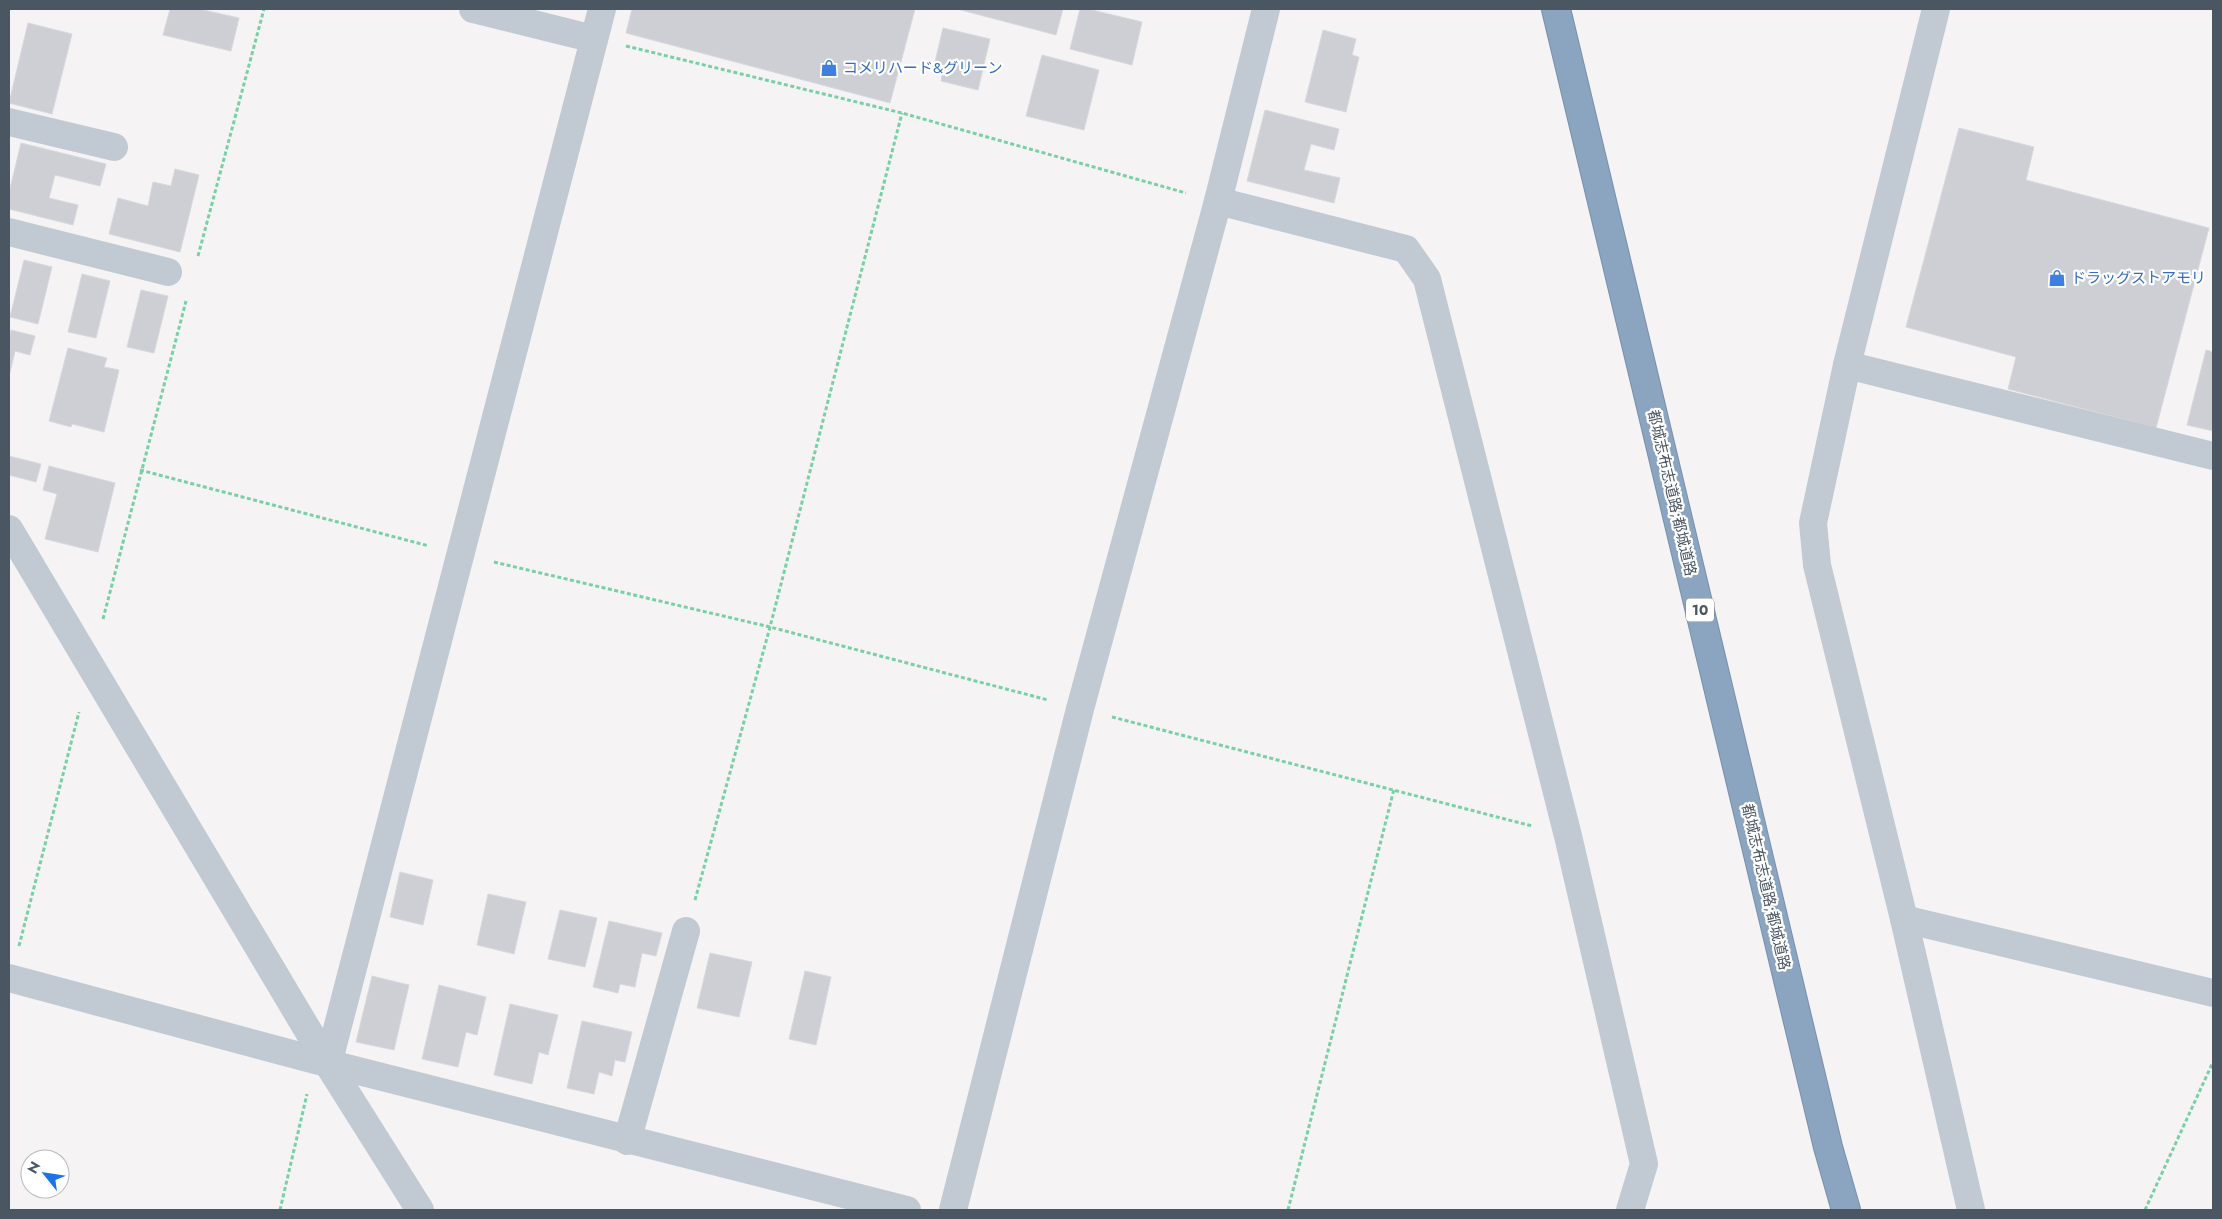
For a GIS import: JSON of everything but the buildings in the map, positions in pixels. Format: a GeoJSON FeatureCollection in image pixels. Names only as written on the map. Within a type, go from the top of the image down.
{"type":"FeatureCollection","features":[{"type":"Feature","properties":{"kind":"highway","name":"都城志布志道路;都城道路"},"geometry":{"type":"LineString","coordinates":[[1556,9],[1824,1127],[1846,1210]]}},
{"type":"Feature","properties":{"kind":"street"},"geometry":{"type":"LineString","coordinates":[[473,9],[594,38]]}},
{"type":"Feature","properties":{"kind":"street"},"geometry":{"type":"LineString","coordinates":[[321,1062],[460,554],[602,9]]}},
{"type":"Feature","properties":{"kind":"street"},"geometry":{"type":"LineString","coordinates":[[953,1210],[1080,709],[1218,202],[1266,9]]}},
{"type":"Feature","properties":{"kind":"street"},"geometry":{"type":"LineString","coordinates":[[1936,9],[1848,365],[1813,523],[1818,566],[1904,919],[1971,1210]]}},
{"type":"Feature","properties":{"kind":"street"},"geometry":{"type":"LineString","coordinates":[[9,122],[114,147]]}},
{"type":"Feature","properties":{"kind":"street"},"geometry":{"type":"LineString","coordinates":[[1218,202],[1406,249],[1427,279],[1568,836],[1644,1164],[1630,1210]]}},
{"type":"Feature","properties":{"kind":"street"},"geometry":{"type":"LineString","coordinates":[[9,232],[168,272]]}},
{"type":"Feature","properties":{"kind":"street"},"geometry":{"type":"LineString","coordinates":[[1848,365],[2213,456]]}},
{"type":"Feature","properties":{"kind":"street"},"geometry":{"type":"LineString","coordinates":[[9,529],[92,665],[321,1062],[420,1210]]}},
{"type":"Feature","properties":{"kind":"street"},"geometry":{"type":"LineString","coordinates":[[1904,919],[2213,993]]}},
{"type":"Feature","properties":{"kind":"street"},"geometry":{"type":"LineString","coordinates":[[627,1141],[686,932]]}},
{"type":"Feature","properties":{"kind":"street"},"geometry":{"type":"LineString","coordinates":[[10,978],[321,1062],[627,1141],[906,1210]]}},
{"type":"Feature","properties":{"kind":"path"},"geometry":{"type":"LineString","coordinates":[[197,259],[264,9]]}},
{"type":"Feature","properties":{"kind":"path"},"geometry":{"type":"LineString","coordinates":[[594,38],[902,113],[1218,202]]}},
{"type":"Feature","properties":{"kind":"path"},"geometry":{"type":"LineString","coordinates":[[686,932],[770,627],[902,113]]}},
{"type":"Feature","properties":{"kind":"path"},"geometry":{"type":"LineString","coordinates":[[10,978],[92,665],[140,470],[187,297]]}},
{"type":"Feature","properties":{"kind":"path"},"geometry":{"type":"LineString","coordinates":[[140,470],[460,554],[770,627],[1568,836]]}},
{"type":"Feature","properties":{"kind":"path"},"geometry":{"type":"LineString","coordinates":[[1288,1210],[1394,789]]}},
{"type":"Feature","properties":{"kind":"path"},"geometry":{"type":"LineString","coordinates":[[280,1210],[321,1062]]}},
{"type":"Feature","properties":{"kind":"path"},"geometry":{"type":"LineString","coordinates":[[2145,1210],[2213,1062]]}},
{"type":"Feature","properties":{"kind":"place","name":"コメリハード&グリーン"},"geometry":{"type":"Point","coordinates":[829,68]}},
{"type":"Feature","properties":{"kind":"place","name":"ドラッグストアモリ"},"geometry":{"type":"Point","coordinates":[2057,278]}}]}
